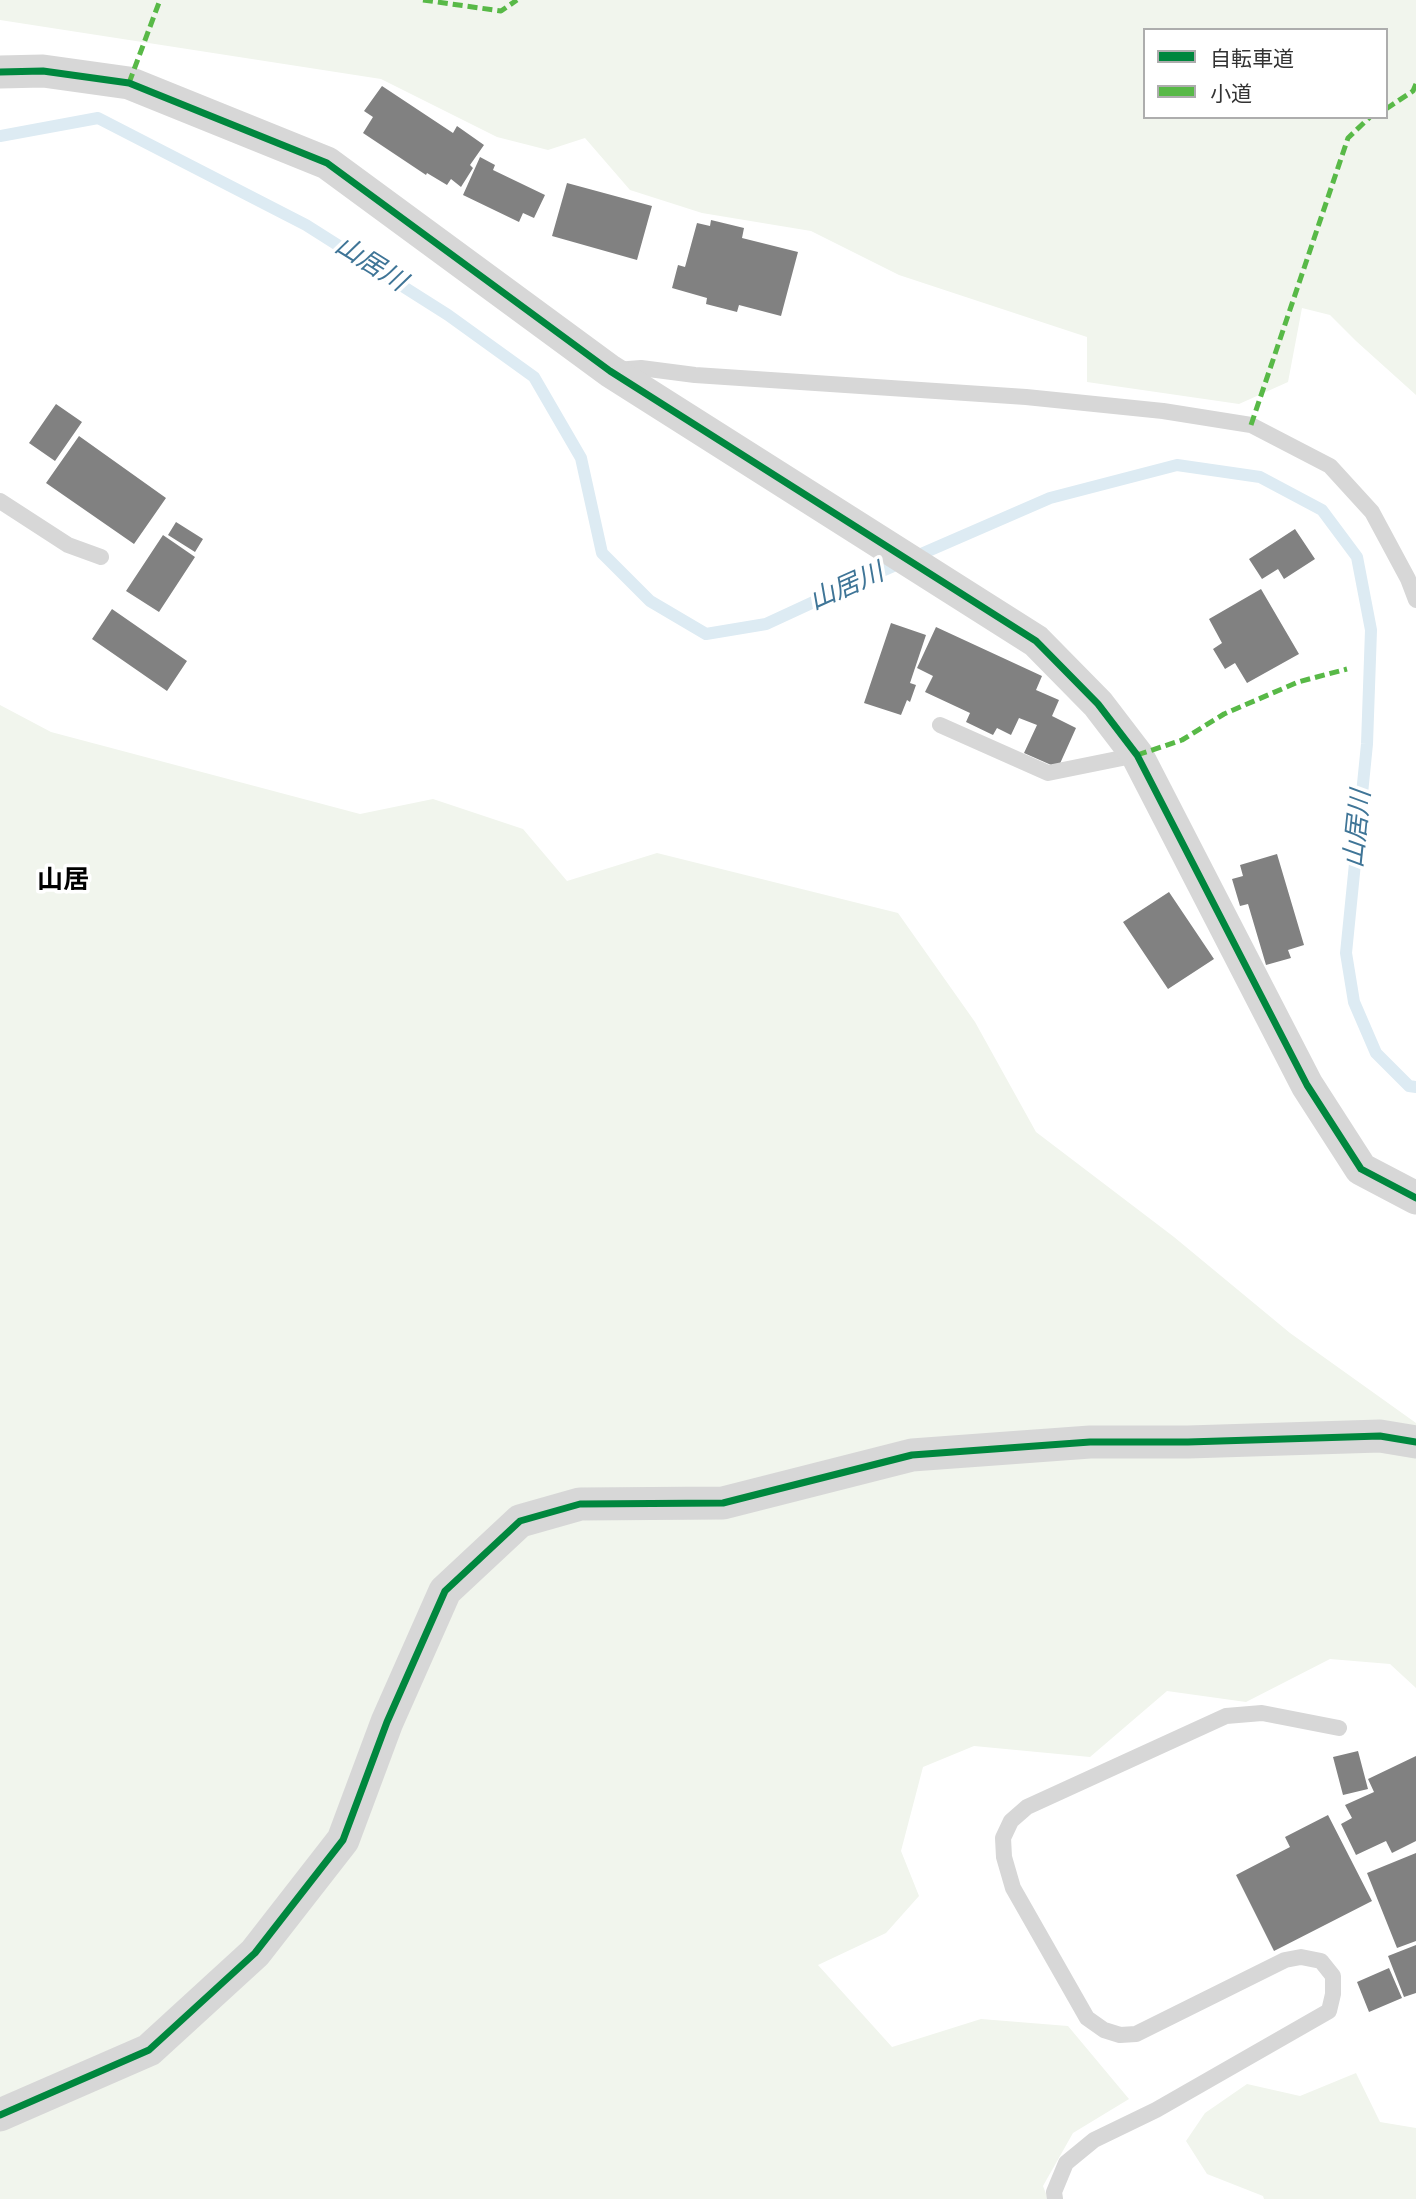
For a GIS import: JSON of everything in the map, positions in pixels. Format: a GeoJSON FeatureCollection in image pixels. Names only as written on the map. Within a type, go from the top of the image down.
{"type":"FeatureCollection","features":[{"type":"Feature","properties":{"kind":"street"},"geometry":{"type":"LineString","coordinates":[[0,72],[43,71],[129,83],[327,163],[610,371],[1036,641],[1098,705],[1137,755],[1307,1084],[1361,1169],[1416,1198]]}},
{"type":"Feature","properties":{"kind":"street"},"geometry":{"type":"LineString","coordinates":[[0,2115],[149,2050],[255,1953],[343,1840],[387,1722],[444,1591],[520,1521],[580,1504],[723,1503],[912,1454],[1090,1442],[1380,1436],[1416,1442]]}},
{"type":"Feature","properties":{"kind":"lane"},"geometry":{"type":"LineString","coordinates":[[610,371],[641,368],[695,375],[1026,397],[1163,411],[1231,424],[1251,425],[1330,466],[1372,512],[1408,579],[1416,600]]}},
{"type":"Feature","properties":{"kind":"lane"},"geometry":{"type":"LineString","coordinates":[[0,501],[68,545],[101,557]]}},
{"type":"Feature","properties":{"kind":"lane"},"geometry":{"type":"LineString","coordinates":[[940,725],[1048,774],[1137,755]]}},
{"type":"Feature","properties":{"kind":"lane"},"geometry":{"type":"LineString","coordinates":[[1055,2199],[1054,2192],[1066,2164],[1094,2140],[1156,2110],[1329,2011],[1333,1976],[1321,1961],[1301,1957],[1285,1960],[1136,2034],[1120,2035],[1104,2030],[1087,2018],[1013,1888],[1004,1857],[1003,1838],[1011,1821],[1027,1807],[1226,1716],[1262,1713],[1296,1717],[1339,1728]]}},
{"type":"Feature","properties":{"kind":"shaded area"},"geometry":{"type":"Polygon","coordinates":[[[0,0],[1416,0],[1416,395],[1330,315],[1302,308],[1288,382],[1239,404],[1087,382],[1087,337],[899,275],[811,231],[702,213],[630,190],[585,138],[548,150],[497,137],[381,79],[0,20],[0,0]]]}},
{"type":"Feature","properties":{"kind":"shaded area"},"geometry":{"type":"Polygon","coordinates":[[[0,705],[51,732],[360,814],[433,799],[523,829],[567,881],[657,853],[898,913],[975,1022],[1036,1132],[1174,1237],[1290,1333],[1416,1423],[1416,1688],[1390,1664],[1330,1659],[1246,1702],[1167,1691],[1090,1757],[974,1746],[923,1767],[901,1851],[919,1896],[886,1933],[818,1965],[892,2047],[981,2019],[1068,2026],[1129,2099],[1073,2133],[1043,2186],[1048,2199],[0,2199],[0,705]]]}},
{"type":"Feature","properties":{"kind":"shaded area"},"geometry":{"type":"Polygon","coordinates":[[[1356,2073],[1380,2122],[1416,2128],[1416,2199],[1264,2199],[1263,2196],[1207,2174],[1186,2141],[1205,2113],[1247,2084],[1300,2096],[1356,2073]]]}},
{"type":"Feature","properties":{"kind":"building"},"geometry":{"type":"Polygon","coordinates":[[[382,86],[453,133],[457,126],[484,145],[470,165],[473,168],[461,187],[451,179],[447,185],[427,173],[426,175],[363,133],[373,117],[364,111],[382,86]]]}},
{"type":"Feature","properties":{"kind":"building"},"geometry":{"type":"Polygon","coordinates":[[[480,157],[495,165],[493,170],[545,195],[534,218],[523,213],[519,222],[463,195],[480,157]]]}},
{"type":"Feature","properties":{"kind":"building"},"geometry":{"type":"Polygon","coordinates":[[[567,183],[652,206],[637,260],[552,236],[567,183]]]}},
{"type":"Feature","properties":{"kind":"building"},"geometry":{"type":"Polygon","coordinates":[[[711,220],[744,228],[742,238],[798,252],[781,316],[739,305],[737,312],[706,304],[707,298],[672,288],[678,265],[685,267],[697,223],[710,226],[711,220]]]}},
{"type":"Feature","properties":{"kind":"building"},"geometry":{"type":"Polygon","coordinates":[[[56,404],[82,422],[55,461],[29,443],[56,404]]]}},
{"type":"Feature","properties":{"kind":"building"},"geometry":{"type":"Polygon","coordinates":[[[79,436],[166,498],[134,544],[46,483],[79,436]]]}},
{"type":"Feature","properties":{"kind":"building"},"geometry":{"type":"Polygon","coordinates":[[[176,522],[203,539],[195,552],[168,535],[176,522]]]}},
{"type":"Feature","properties":{"kind":"building"},"geometry":{"type":"Polygon","coordinates":[[[1295,529],[1315,559],[1284,579],[1278,569],[1262,579],[1249,559],[1295,529]]]}},
{"type":"Feature","properties":{"kind":"building"},"geometry":{"type":"Polygon","coordinates":[[[163,535],[195,557],[159,612],[126,591],[163,535]]]}},
{"type":"Feature","properties":{"kind":"building"},"geometry":{"type":"Polygon","coordinates":[[[1261,589],[1299,654],[1247,683],[1235,663],[1225,669],[1213,649],[1222,643],[1209,619],[1261,589]]]}},
{"type":"Feature","properties":{"kind":"building"},"geometry":{"type":"Polygon","coordinates":[[[112,609],[187,661],[167,691],[92,639],[112,609]]]}},
{"type":"Feature","properties":{"kind":"building"},"geometry":{"type":"Polygon","coordinates":[[[891,623],[926,635],[910,683],[916,685],[910,702],[907,700],[901,715],[864,703],[891,623]]]}},
{"type":"Feature","properties":{"kind":"building"},"geometry":{"type":"Polygon","coordinates":[[[936,627],[1042,676],[1036,690],[1059,700],[1052,716],[1076,728],[1058,768],[1024,753],[1037,725],[1019,718],[1011,735],[997,728],[993,735],[966,722],[970,713],[925,692],[933,676],[917,668],[936,627]]]}},
{"type":"Feature","properties":{"kind":"building"},"geometry":{"type":"Polygon","coordinates":[[[1277,854],[1304,945],[1288,950],[1291,958],[1266,965],[1248,904],[1240,906],[1232,879],[1243,876],[1240,865],[1277,854]]]}},
{"type":"Feature","properties":{"kind":"building"},"geometry":{"type":"Polygon","coordinates":[[[1169,892],[1214,959],[1168,989],[1123,922],[1169,892]]]}},
{"type":"Feature","properties":{"kind":"building"},"geometry":{"type":"Polygon","coordinates":[[[1358,1751],[1368,1789],[1343,1795],[1333,1757],[1358,1751]]]}},
{"type":"Feature","properties":{"kind":"building"},"geometry":{"type":"Polygon","coordinates":[[[1416,1756],[1416,1841],[1392,1853],[1386,1841],[1356,1855],[1341,1824],[1352,1818],[1345,1805],[1374,1792],[1368,1779],[1416,1756]]]}},
{"type":"Feature","properties":{"kind":"building"},"geometry":{"type":"Polygon","coordinates":[[[1328,1815],[1372,1901],[1274,1951],[1236,1875],[1290,1847],[1285,1837],[1328,1815]]]}},
{"type":"Feature","properties":{"kind":"building"},"geometry":{"type":"Polygon","coordinates":[[[1416,1853],[1416,1941],[1397,1948],[1367,1873],[1416,1853]]]}},
{"type":"Feature","properties":{"kind":"building"},"geometry":{"type":"Polygon","coordinates":[[[1416,1945],[1416,1993],[1404,1997],[1388,1956],[1416,1945]]]}},
{"type":"Feature","properties":{"kind":"building"},"geometry":{"type":"Polygon","coordinates":[[[1389,1968],[1402,1998],[1369,2012],[1357,1982],[1389,1968]]]}},
{"type":"Feature","properties":{"kind":"waterway","name":"山居川"},"geometry":{"type":"LineString","coordinates":[[0,136],[98,118],[306,225],[448,315],[534,377],[581,458],[602,553],[650,601],[706,634],[766,624],[1050,498],[1177,465],[1260,477],[1322,510],[1357,557],[1371,630],[1367,744],[1346,953],[1354,1002],[1376,1053],[1409,1086],[1416,1087]]}},
{"type":"Feature","properties":{"kind":"marked path"},"geometry":{"type":"LineString","coordinates":[[129,83],[160,0]]}},
{"type":"Feature","properties":{"kind":"marked path"},"geometry":{"type":"LineString","coordinates":[[423,0],[501,11],[517,0]]}},
{"type":"Feature","properties":{"kind":"marked path"},"geometry":{"type":"LineString","coordinates":[[1388,108],[1413,91],[1416,84]]}},
{"type":"Feature","properties":{"kind":"marked path"},"geometry":{"type":"LineString","coordinates":[[1251,425],[1348,138],[1368,119]]}},
{"type":"Feature","properties":{"kind":"marked path"},"geometry":{"type":"LineString","coordinates":[[1137,755],[1182,740],[1224,714],[1298,682],[1347,669]]}},
{"type":"Feature","properties":{"kind":"cycle path"},"geometry":{"type":"LineString","coordinates":[[0,72],[43,71],[129,83],[327,163],[610,371],[1036,641],[1098,704],[1137,755],[1307,1085],[1361,1169],[1416,1198]]}},
{"type":"Feature","properties":{"kind":"cycle path"},"geometry":{"type":"LineString","coordinates":[[0,2115],[149,2050],[255,1953],[343,1840],[387,1722],[445,1591],[520,1521],[580,1504],[723,1503],[912,1455],[1090,1442],[1380,1436],[1416,1442]]}},
{"type":"Feature","properties":{"kind":"district","name":"山居"},"geometry":{"type":"Point","coordinates":[63,881]}}]}
